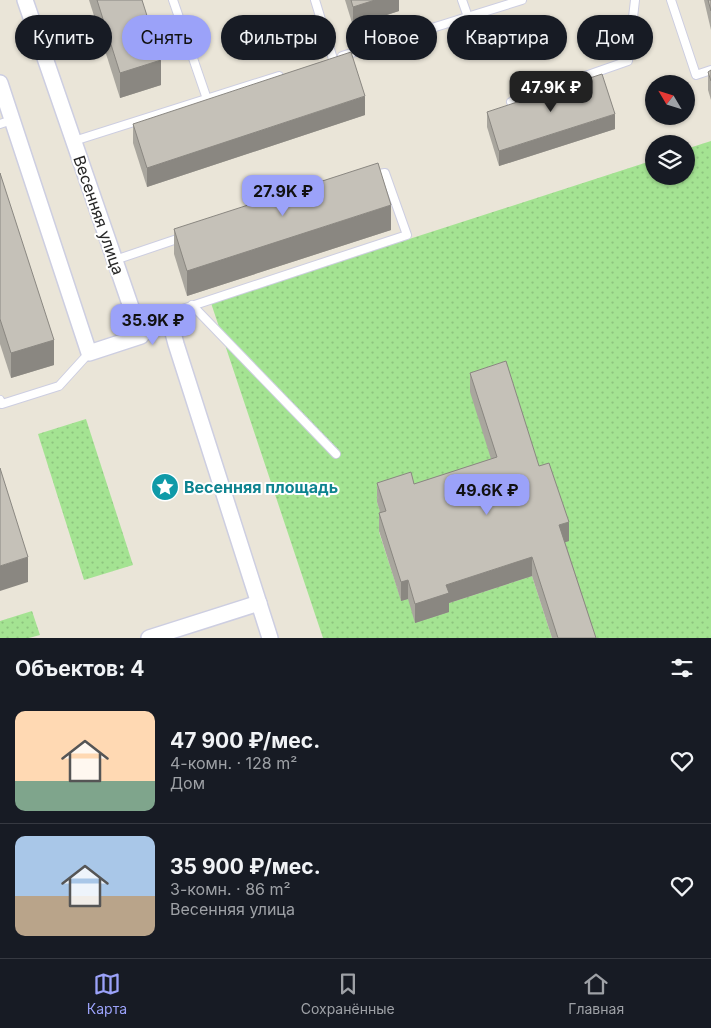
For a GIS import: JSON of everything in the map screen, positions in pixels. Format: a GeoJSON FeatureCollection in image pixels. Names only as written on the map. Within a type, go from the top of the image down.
{"type":"FeatureCollection","features":[{"type":"Feature","properties":{"kind":"street","name":"Весенняя улица"},"geometry":{"type":"LineString","coordinates":[[25,0],[137,324]]}},
{"type":"Feature","properties":{"kind":"street"},"geometry":{"type":"LineString","coordinates":[[0,83],[6,122],[89,353],[141,336],[137,324]]}},
{"type":"Feature","properties":{"kind":"street"},"geometry":{"type":"LineString","coordinates":[[168,314],[178,354],[270,638]]}},
{"type":"Feature","properties":{"kind":"street"},"geometry":{"type":"LineString","coordinates":[[149,638],[259,603]]}},
{"type":"Feature","properties":{"kind":"lane"},"geometry":{"type":"LineString","coordinates":[[173,0],[206,99]]}},
{"type":"Feature","properties":{"kind":"lane"},"geometry":{"type":"LineString","coordinates":[[315,0],[320,15]]}},
{"type":"Feature","properties":{"kind":"lane"},"geometry":{"type":"LineString","coordinates":[[462,0],[467,15]]}},
{"type":"Feature","properties":{"kind":"lane"},"geometry":{"type":"LineString","coordinates":[[474,15],[522,0]]}},
{"type":"Feature","properties":{"kind":"lane"},"geometry":{"type":"LineString","coordinates":[[511,102],[628,61],[635,0]]}},
{"type":"Feature","properties":{"kind":"lane"},"geometry":{"type":"LineString","coordinates":[[671,0],[696,75],[711,70]]}},
{"type":"Feature","properties":{"kind":"lane"},"geometry":{"type":"LineString","coordinates":[[336,58],[447,24]]}},
{"type":"Feature","properties":{"kind":"lane"},"geometry":{"type":"LineString","coordinates":[[324,62],[330,60]]}},
{"type":"Feature","properties":{"kind":"lane"},"geometry":{"type":"LineString","coordinates":[[74,141],[288,73]]}},
{"type":"Feature","properties":{"kind":"lane"},"geometry":{"type":"LineString","coordinates":[[137,324],[406,235],[385,173],[363,177]]}},
{"type":"Feature","properties":{"kind":"lane"},"geometry":{"type":"LineString","coordinates":[[115,260],[189,235]]}},
{"type":"Feature","properties":{"kind":"lane"},"geometry":{"type":"LineString","coordinates":[[192,305],[336,454]]}},
{"type":"Feature","properties":{"kind":"lane"},"geometry":{"type":"LineString","coordinates":[[0,400],[2,404],[59,386],[89,353]]}},
{"type":"Feature","properties":{"kind":"green space"},"geometry":{"type":"Polygon","coordinates":[[[711,141],[711,638],[590,638],[497,476],[377,502],[386,529],[379,532],[401,600],[408,599],[446,604],[532,576],[552,638],[323,638],[211,303],[645,163],[645,185],[695,185],[695,146],[711,141]]]}},
{"type":"Feature","properties":{"kind":"green space"},"geometry":{"type":"Polygon","coordinates":[[[86,419],[133,565],[84,580],[38,434],[86,419]]]}},
{"type":"Feature","properties":{"kind":"green space"},"geometry":{"type":"Polygon","coordinates":[[[32,611],[40,635],[29,638],[0,638],[0,621],[32,611]]]}},
{"type":"Feature","properties":{"kind":"building"},"geometry":{"type":"Polygon","coordinates":[[[97,0],[142,0],[147,15],[122,15],[122,60],[161,60],[120,73],[112,48],[112,15],[102,15],[97,0]]]}},
{"type":"Feature","properties":{"kind":"building"},"geometry":{"type":"Polygon","coordinates":[[[351,0],[375,0],[353,7],[351,0]]]}},
{"type":"Feature","properties":{"kind":"building"},"geometry":{"type":"Polygon","coordinates":[[[708,0],[711,0],[711,11],[708,0]]]}},
{"type":"Feature","properties":{"kind":"building"},"geometry":{"type":"Polygon","coordinates":[[[346,54],[346,60],[354,60],[365,96],[147,168],[133,124],[327,60],[336,60],[336,57],[346,54]]]}},
{"type":"Feature","properties":{"kind":"building"},"geometry":{"type":"Polygon","coordinates":[[[711,70],[711,81],[708,72],[711,70]]]}},
{"type":"Feature","properties":{"kind":"building"},"geometry":{"type":"Polygon","coordinates":[[[602,74],[615,114],[499,151],[487,112],[602,74]]]}},
{"type":"Feature","properties":{"kind":"building"},"geometry":{"type":"Polygon","coordinates":[[[378,163],[391,205],[187,271],[174,229],[378,163]]]}},
{"type":"Feature","properties":{"kind":"building"},"geometry":{"type":"Polygon","coordinates":[[[0,173],[54,340],[11,353],[0,319],[0,173]]]}},
{"type":"Feature","properties":{"kind":"building"},"geometry":{"type":"Polygon","coordinates":[[[506,361],[539,466],[549,463],[569,522],[559,525],[596,638],[558,638],[532,557],[446,585],[449,593],[415,604],[408,580],[401,582],[379,513],[386,511],[377,483],[411,472],[414,484],[497,457],[470,373],[506,361]]]}},
{"type":"Feature","properties":{"kind":"building"},"geometry":{"type":"Polygon","coordinates":[[[0,468],[28,557],[0,566],[0,468]]]}},
{"type":"Feature","properties":{"kind":"place","name":"Весенняя площадь"},"geometry":{"type":"Point","coordinates":[165,487]}}]}
